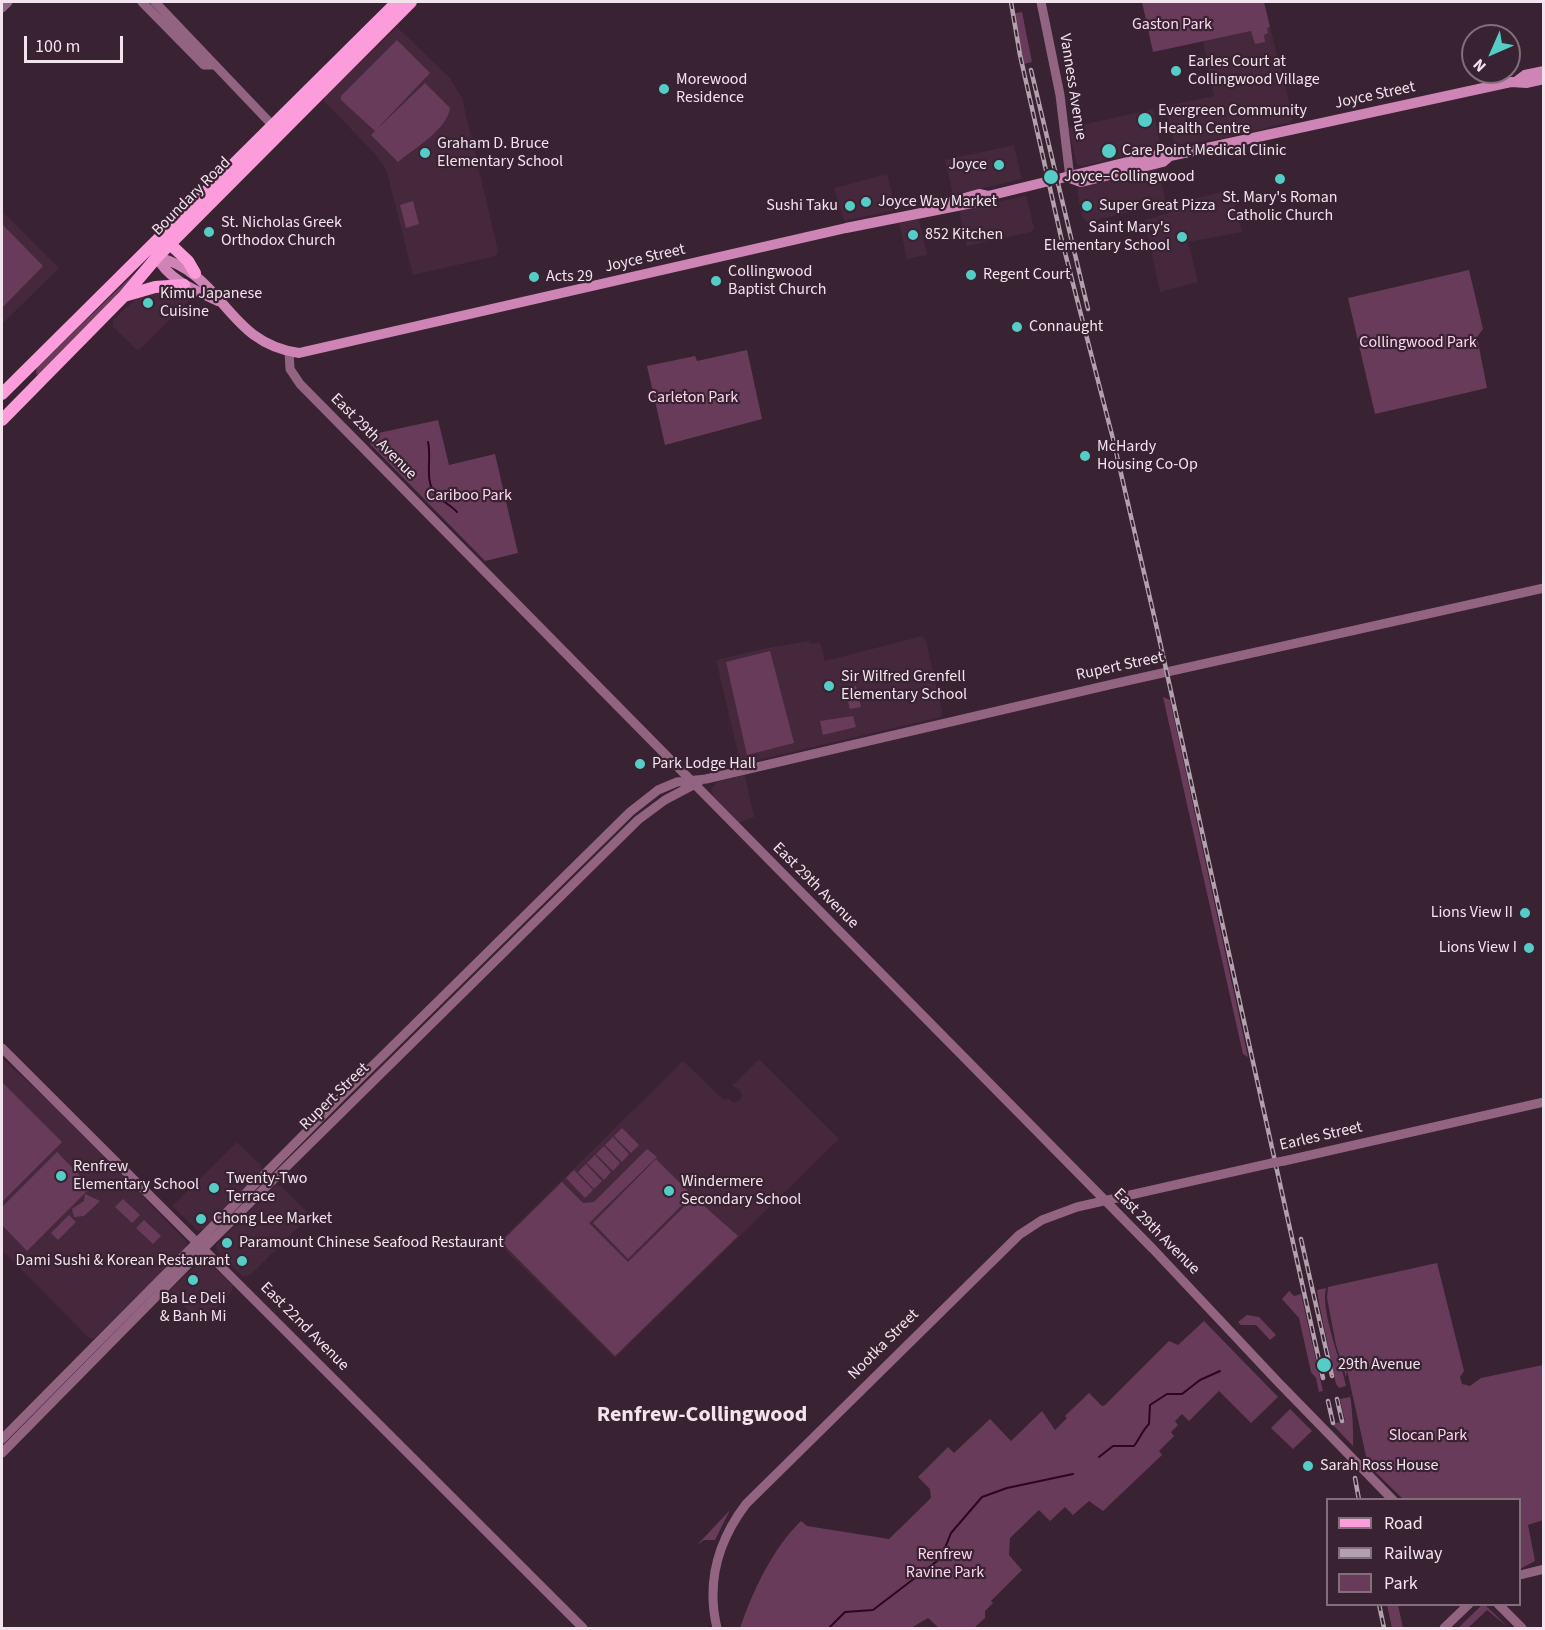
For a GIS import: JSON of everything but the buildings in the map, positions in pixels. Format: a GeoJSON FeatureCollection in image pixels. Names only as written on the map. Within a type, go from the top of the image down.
{"type":"FeatureCollection","features":[{"type":"Feature","properties":{"kind":"main road","name":"Boundary Road"},"geometry":{"type":"LineString","coordinates":[[2,420],[124,296],[157,257],[397,2]]}},
{"type":"Feature","properties":{"kind":"main road","name":"Boundary Road"},"geometry":{"type":"LineString","coordinates":[[2,394],[155,241],[411,2]]}},
{"type":"Feature","properties":{"kind":"main road","name":"Joyce Street"},"geometry":{"type":"LineString","coordinates":[[1521,78],[1544,71]]}},
{"type":"Feature","properties":{"kind":"main road","name":"Joyce Street"},"geometry":{"type":"LineString","coordinates":[[1521,82],[1527,83],[1544,79]]}},
{"type":"Feature","properties":{"kind":"main road","name":"Joyce Street"},"geometry":{"type":"LineString","coordinates":[[289,351],[299,353],[335,346],[937,208],[941,204],[979,194],[988,196],[1070,178],[1081,182],[1163,162],[1170,156],[1503,84]]}},
{"type":"Feature","properties":{"kind":"main road"},"geometry":{"type":"LineString","coordinates":[[155,241],[157,257],[164,268],[184,285],[219,302]]}},
{"type":"Feature","properties":{"kind":"main road"},"geometry":{"type":"LineString","coordinates":[[170,244],[188,261],[219,302],[260,341],[289,351]]}},
{"type":"Feature","properties":{"kind":"main road"},"geometry":{"type":"LineString","coordinates":[[138,259],[157,257],[174,261],[195,273]]}},
{"type":"Feature","properties":{"kind":"main road"},"geometry":{"type":"LineString","coordinates":[[124,296],[155,287],[184,285]]}},
{"type":"Feature","properties":{"kind":"street"},"geometry":{"type":"LineString","coordinates":[[2,8],[8,2]]}},
{"type":"Feature","properties":{"kind":"street"},"geometry":{"type":"LineString","coordinates":[[142,2],[204,65],[213,66]]}},
{"type":"Feature","properties":{"kind":"street"},"geometry":{"type":"LineString","coordinates":[[154,2],[211,58],[213,66],[276,129]]}},
{"type":"Feature","properties":{"kind":"street","name":"Vanness Avenue"},"geometry":{"type":"LineString","coordinates":[[1041,2],[1060,95],[1070,178]]}},
{"type":"Feature","properties":{"kind":"street","name":"East 29th Avenue"},"geometry":{"type":"LineString","coordinates":[[289,351],[290,369],[300,384],[1105,1201],[1392,1498]]}},
{"type":"Feature","properties":{"kind":"street","name":"Rupert Street"},"geometry":{"type":"LineString","coordinates":[[2,1453],[341,1097],[630,812],[658,790],[1068,694],[1544,588]]}},
{"type":"Feature","properties":{"kind":"street","name":"East 22nd Avenue"},"geometry":{"type":"LineString","coordinates":[[2,1048],[583,1629]]}},
{"type":"Feature","properties":{"kind":"street","name":"Earles Street"},"geometry":{"type":"LineString","coordinates":[[1105,1201],[1544,1102]]}},
{"type":"Feature","properties":{"kind":"street","name":"Nootka Street"},"geometry":{"type":"LineString","coordinates":[[717,1629],[713,1586],[718,1553],[735,1518],[757,1492],[1011,1242],[1050,1216],[1105,1201]]}},
{"type":"Feature","properties":{"kind":"street","name":"Rupert Street"},"geometry":{"type":"LineString","coordinates":[[2,1439],[201,1245]]}},
{"type":"Feature","properties":{"kind":"street"},"geometry":{"type":"LineString","coordinates":[[1521,1575],[1544,1569]]}},
{"type":"Feature","properties":{"kind":"street"},"geometry":{"type":"LineString","coordinates":[[1444,1629],[1468,1606]]}},
{"type":"Feature","properties":{"kind":"street"},"geometry":{"type":"LineString","coordinates":[[1499,1606],[1522,1629]]}},
{"type":"Feature","properties":{"kind":"shaded area","name":"Graham D. Bruce Elementary School"},"geometry":{"type":"Polygon","coordinates":[[[397,27],[450,78],[462,98],[498,251],[496,256],[413,275],[387,172],[377,156],[324,101],[325,96],[397,27]]]}},
{"type":"Feature","properties":{"kind":"shaded area"},"geometry":{"type":"Polygon","coordinates":[[[1270,27],[1293,117],[1291,122],[1224,138],[1175,145],[1165,106],[1214,96],[1203,41],[1270,27]]]}},
{"type":"Feature","properties":{"kind":"shaded area"},"geometry":{"type":"Polygon","coordinates":[[[1153,109],[1161,148],[1083,166],[1077,165],[1068,128],[1153,109]]]}},
{"type":"Feature","properties":{"kind":"shaded area"},"geometry":{"type":"Polygon","coordinates":[[[1014,145],[1022,179],[953,195],[945,160],[1014,145]]]}},
{"type":"Feature","properties":{"kind":"shaded area"},"geometry":{"type":"Polygon","coordinates":[[[1158,166],[1166,204],[1087,222],[1082,217],[1077,192],[1080,185],[1158,166]]]}},
{"type":"Feature","properties":{"kind":"shaded area"},"geometry":{"type":"Polygon","coordinates":[[[887,174],[896,210],[844,221],[834,188],[887,174]]]}},
{"type":"Feature","properties":{"kind":"shaded area","name":"Saint Mary's Elementary School"},"geometry":{"type":"Polygon","coordinates":[[[1230,190],[1242,232],[1188,242],[1198,282],[1160,292],[1145,220],[1169,213],[1167,205],[1230,190]]]}},
{"type":"Feature","properties":{"kind":"shaded area"},"geometry":{"type":"Polygon","coordinates":[[[1026,196],[1034,228],[1031,232],[967,246],[959,210],[1026,196]]]}},
{"type":"Feature","properties":{"kind":"shaded area"},"geometry":{"type":"Polygon","coordinates":[[[2,211],[59,268],[2,324],[2,211]]]}},
{"type":"Feature","properties":{"kind":"shaded area"},"geometry":{"type":"Polygon","coordinates":[[[919,219],[927,255],[907,259],[899,223],[919,219]]]}},
{"type":"Feature","properties":{"kind":"shaded area"},"geometry":{"type":"Polygon","coordinates":[[[181,289],[193,294],[193,297],[138,351],[113,327],[113,320],[138,297],[149,292],[181,289]]]}},
{"type":"Feature","properties":{"kind":"shaded area","name":"Sir Wilfred Grenfell Elementary School"},"geometry":{"type":"Polygon","coordinates":[[[922,636],[926,641],[942,711],[941,717],[745,763],[740,761],[716,660],[809,641],[810,644],[820,643],[825,661],[922,636]]]}},
{"type":"Feature","properties":{"kind":"shaded area"},"geometry":{"type":"Polygon","coordinates":[[[745,775],[754,817],[739,823],[713,796],[711,789],[717,782],[745,775]]]}},
{"type":"Feature","properties":{"kind":"shaded area","name":"Renfrew Elementary School"},"geometry":{"type":"Polygon","coordinates":[[[2,1058],[55,1107],[187,1242],[186,1248],[95,1338],[89,1338],[2,1250],[2,1058]]]}},
{"type":"Feature","properties":{"kind":"shaded area","name":"Windermere Secondary School"},"geometry":{"type":"Polygon","coordinates":[[[759,1059],[839,1139],[615,1358],[498,1243],[683,1061],[724,1100],[727,1098],[734,1103],[740,1100],[742,1095],[732,1086],[759,1059]]]}},
{"type":"Feature","properties":{"kind":"shaded area","name":"Twenty-Two Terrace"},"geometry":{"type":"Polygon","coordinates":[[[237,1142],[261,1165],[262,1173],[205,1229],[198,1231],[172,1206],[237,1142]]]}},
{"type":"Feature","properties":{"kind":"shaded area"},"geometry":{"type":"Polygon","coordinates":[[[276,1185],[281,1186],[307,1212],[307,1219],[250,1275],[243,1277],[218,1252],[216,1245],[276,1185]]]}},
{"type":"Feature","properties":{"kind":"shaded area"},"geometry":{"type":"Polygon","coordinates":[[[202,1260],[208,1262],[233,1286],[231,1293],[201,1324],[169,1291],[202,1260]]]}},
{"type":"Feature","properties":{"kind":"green space","name":"Gaston Park"},"geometry":{"type":"Polygon","coordinates":[[[1142,2],[1264,2],[1270,27],[1267,28],[1268,33],[1264,35],[1265,42],[1255,44],[1251,31],[1153,52],[1142,2]]]}},
{"type":"Feature","properties":{"kind":"green space"},"geometry":{"type":"Polygon","coordinates":[[[1022,12],[1032,62],[1020,65],[1011,14],[1022,12]]]}},
{"type":"Feature","properties":{"kind":"green space"},"geometry":{"type":"Polygon","coordinates":[[[397,40],[430,73],[375,131],[341,100],[341,96],[397,40]]]}},
{"type":"Feature","properties":{"kind":"green space"},"geometry":{"type":"Polygon","coordinates":[[[425,83],[450,108],[448,116],[436,131],[398,162],[371,135],[425,83]]]}},
{"type":"Feature","properties":{"kind":"green space"},"geometry":{"type":"Polygon","coordinates":[[[413,201],[419,224],[406,228],[400,205],[413,201]]]}},
{"type":"Feature","properties":{"kind":"green space"},"geometry":{"type":"Polygon","coordinates":[[[2,224],[43,266],[2,308],[2,224]]]}},
{"type":"Feature","properties":{"kind":"green space"},"geometry":{"type":"Polygon","coordinates":[[[140,268],[110,303],[39,375],[36,374],[37,367],[140,268]]]}},
{"type":"Feature","properties":{"kind":"green space","name":"Collingwood Park"},"geometry":{"type":"Polygon","coordinates":[[[1469,270],[1483,329],[1477,337],[1487,388],[1375,414],[1348,298],[1469,270]]]}},
{"type":"Feature","properties":{"kind":"green space","name":"Carleton Park"},"geometry":{"type":"Polygon","coordinates":[[[747,350],[762,419],[665,445],[647,366],[695,356],[697,361],[747,350]]]}},
{"type":"Feature","properties":{"kind":"green space","name":"Cariboo Park"},"geometry":{"type":"Polygon","coordinates":[[[438,420],[449,465],[495,454],[518,553],[485,561],[370,444],[374,434],[438,420]]]}},
{"type":"Feature","properties":{"kind":"green space"},"geometry":{"type":"Polygon","coordinates":[[[770,651],[794,743],[747,755],[726,662],[770,651]]]}},
{"type":"Feature","properties":{"kind":"green space"},"geometry":{"type":"Polygon","coordinates":[[[856,686],[861,707],[850,709],[845,689],[856,686]]]}},
{"type":"Feature","properties":{"kind":"green space"},"geometry":{"type":"Polygon","coordinates":[[[1163,697],[1170,700],[1248,1057],[1243,1054],[1163,697]]]}},
{"type":"Feature","properties":{"kind":"green space"},"geometry":{"type":"Polygon","coordinates":[[[853,716],[856,727],[823,735],[820,721],[853,716]]]}},
{"type":"Feature","properties":{"kind":"green space"},"geometry":{"type":"Polygon","coordinates":[[[2,1082],[62,1142],[2,1202],[2,1082]]]}},
{"type":"Feature","properties":{"kind":"green space"},"geometry":{"type":"Polygon","coordinates":[[[622,1128],[639,1145],[631,1153],[614,1136],[622,1128]]]}},
{"type":"Feature","properties":{"kind":"green space"},"geometry":{"type":"Polygon","coordinates":[[[613,1137],[629,1154],[622,1162],[605,1145],[613,1137]]]}},
{"type":"Feature","properties":{"kind":"green space"},"geometry":{"type":"Polygon","coordinates":[[[604,1146],[620,1163],[613,1171],[596,1154],[604,1146]]]}},
{"type":"Feature","properties":{"kind":"green space"},"geometry":{"type":"Polygon","coordinates":[[[647,1149],[657,1157],[589,1223],[628,1262],[694,1197],[738,1236],[615,1356],[501,1242],[562,1182],[583,1203],[594,1202],[647,1149]]]}},
{"type":"Feature","properties":{"kind":"green space"},"geometry":{"type":"Polygon","coordinates":[[[57,1152],[91,1187],[27,1251],[2,1225],[2,1207],[57,1152]]]}},
{"type":"Feature","properties":{"kind":"green space"},"geometry":{"type":"Polygon","coordinates":[[[595,1155],[611,1172],[604,1180],[587,1163],[595,1155]]]}},
{"type":"Feature","properties":{"kind":"green space"},"geometry":{"type":"Polygon","coordinates":[[[656,1159],[692,1195],[628,1259],[593,1223],[656,1159]]]}},
{"type":"Feature","properties":{"kind":"green space"},"geometry":{"type":"Polygon","coordinates":[[[586,1164],[602,1181],[594,1189],[578,1172],[586,1164]]]}},
{"type":"Feature","properties":{"kind":"green space"},"geometry":{"type":"Polygon","coordinates":[[[574,1170],[593,1190],[585,1198],[566,1178],[574,1170]]]}},
{"type":"Feature","properties":{"kind":"green space"},"geometry":{"type":"Polygon","coordinates":[[[85,1194],[100,1201],[84,1216],[74,1217],[72,1209],[84,1201],[85,1194]]]}},
{"type":"Feature","properties":{"kind":"green space"},"geometry":{"type":"Polygon","coordinates":[[[123,1199],[140,1215],[132,1223],[115,1207],[123,1199]]]}},
{"type":"Feature","properties":{"kind":"green space"},"geometry":{"type":"Polygon","coordinates":[[[69,1215],[76,1222],[58,1240],[51,1233],[69,1215]]]}},
{"type":"Feature","properties":{"kind":"green space"},"geometry":{"type":"Polygon","coordinates":[[[144,1220],[161,1236],[153,1244],[136,1228],[144,1220]]]}},
{"type":"Feature","properties":{"kind":"green space","name":"Slocan Park"},"geometry":{"type":"Polygon","coordinates":[[[1437,1263],[1464,1371],[1460,1377],[1462,1384],[1470,1386],[1481,1378],[1543,1365],[1543,1520],[1528,1525],[1535,1561],[1521,1568],[1521,1498],[1402,1498],[1368,1465],[1347,1370],[1346,1377],[1336,1345],[1327,1298],[1328,1287],[1437,1263]]]}},
{"type":"Feature","properties":{"kind":"green space"},"geometry":{"type":"Polygon","coordinates":[[[1326,1288],[1328,1322],[1346,1386],[1339,1388],[1336,1384],[1317,1290],[1326,1288]]]}},
{"type":"Feature","properties":{"kind":"green space"},"geometry":{"type":"Polygon","coordinates":[[[1289,1291],[1294,1296],[1301,1294],[1323,1391],[1319,1392],[1316,1378],[1311,1372],[1299,1318],[1282,1299],[1289,1291]]]}},
{"type":"Feature","properties":{"kind":"green space"},"geometry":{"type":"Polygon","coordinates":[[[1247,1315],[1259,1317],[1276,1335],[1270,1340],[1256,1325],[1241,1325],[1238,1322],[1247,1315]]]}},
{"type":"Feature","properties":{"kind":"green space","name":"Renfrew Ravine Park"},"geometry":{"type":"Polygon","coordinates":[[[1204,1321],[1278,1397],[1251,1423],[1219,1391],[1189,1421],[1182,1414],[1175,1421],[1178,1425],[1171,1432],[1174,1436],[1159,1451],[1162,1455],[1103,1511],[1089,1501],[1073,1515],[1065,1507],[1050,1521],[1039,1510],[1010,1538],[1009,1555],[1022,1570],[991,1601],[993,1603],[985,1611],[985,1618],[974,1628],[939,1628],[928,1618],[911,1628],[740,1628],[764,1571],[781,1544],[801,1521],[807,1526],[889,1539],[931,1498],[930,1489],[918,1477],[948,1447],[954,1453],[990,1419],[1011,1441],[1042,1411],[1055,1430],[1067,1418],[1065,1416],[1089,1393],[1102,1406],[1105,1405],[1169,1341],[1178,1345],[1204,1321]]]}},
{"type":"Feature","properties":{"kind":"green space"},"geometry":{"type":"Polygon","coordinates":[[[1350,1397],[1353,1446],[1332,1424],[1345,1421],[1340,1399],[1350,1397]]]}},
{"type":"Feature","properties":{"kind":"green space"},"geometry":{"type":"Polygon","coordinates":[[[1290,1409],[1312,1431],[1293,1449],[1271,1428],[1290,1409]]]}},
{"type":"Feature","properties":{"kind":"green space"},"geometry":{"type":"Polygon","coordinates":[[[730,1510],[715,1540],[704,1540],[697,1545],[730,1510]]]}},
{"type":"Feature","properties":{"kind":"green space"},"geometry":{"type":"Polygon","coordinates":[[[1387,1606],[1398,1606],[1403,1628],[1392,1628],[1387,1606]]]}},
{"type":"Feature","properties":{"kind":"green space"},"geometry":{"type":"Polygon","coordinates":[[[1481,1606],[1486,1606],[1509,1628],[1487,1610],[1468,1628],[1458,1628],[1481,1606]]]}},
{"type":"Feature","properties":{"kind":"waterway"},"geometry":{"type":"LineString","coordinates":[[1090,354],[1105,413]]}},
{"type":"Feature","properties":{"kind":"waterway"},"geometry":{"type":"LineString","coordinates":[[1109,430],[1115,456]]}},
{"type":"Feature","properties":{"kind":"waterway"},"geometry":{"type":"LineString","coordinates":[[428,442],[429,475],[432,488],[437,496],[457,512]]}},
{"type":"Feature","properties":{"kind":"waterway"},"geometry":{"type":"LineString","coordinates":[[1099,1457],[1113,1446],[1134,1446],[1149,1424],[1150,1405],[1167,1394],[1182,1394],[1200,1380],[1220,1371]]}},
{"type":"Feature","properties":{"kind":"waterway"},"geometry":{"type":"LineString","coordinates":[[829,1628],[845,1612],[873,1610],[941,1558],[951,1533],[982,1497],[1007,1488],[1073,1474]]}},
{"type":"Feature","properties":{"kind":"railway"},"geometry":{"type":"LineString","coordinates":[[1011,2],[1020,55],[1061,237],[1113,439],[1158,633],[1323,1378]]}},
{"type":"Feature","properties":{"kind":"railway"},"geometry":{"type":"LineString","coordinates":[[1031,70],[1088,309]]}},
{"type":"Feature","properties":{"kind":"railway"},"geometry":{"type":"LineString","coordinates":[[1301,1239],[1332,1376]]}},
{"type":"Feature","properties":{"kind":"railway"},"geometry":{"type":"LineString","coordinates":[[1337,1399],[1342,1421]]}},
{"type":"Feature","properties":{"kind":"railway"},"geometry":{"type":"LineString","coordinates":[[1328,1401],[1333,1423]]}},
{"type":"Feature","properties":{"kind":"railway"},"geometry":{"type":"LineString","coordinates":[[1355,1478],[1359,1498]]}},
{"type":"Feature","properties":{"kind":"railway"},"geometry":{"type":"LineString","coordinates":[[1379,1606],[1384,1628]]}},
{"type":"Feature","properties":{"kind":"place","name":"Earles Court at Collingwood Village"},"geometry":{"type":"Point","coordinates":[1176,71]}},
{"type":"Feature","properties":{"kind":"place","name":"Morewood Residence"},"geometry":{"type":"Point","coordinates":[664,89]}},
{"type":"Feature","properties":{"kind":"place","name":"Evergreen Community Health Centre"},"geometry":{"type":"Point","coordinates":[1145,120]}},
{"type":"Feature","properties":{"kind":"place","name":"Care Point Medical Clinic"},"geometry":{"type":"Point","coordinates":[1109,151]}},
{"type":"Feature","properties":{"kind":"place","name":"Graham D. Bruce Elementary School"},"geometry":{"type":"Point","coordinates":[425,153]}},
{"type":"Feature","properties":{"kind":"place","name":"Joyce"},"geometry":{"type":"Point","coordinates":[999,165]}},
{"type":"Feature","properties":{"kind":"place","name":"Joyce–Collingwood"},"geometry":{"type":"Point","coordinates":[1051,177]}},
{"type":"Feature","properties":{"kind":"place","name":"St. Mary's Roman Catholic Church"},"geometry":{"type":"Point","coordinates":[1280,179]}},
{"type":"Feature","properties":{"kind":"place","name":"Joyce Way Market"},"geometry":{"type":"Point","coordinates":[866,202]}},
{"type":"Feature","properties":{"kind":"place","name":"Sushi Taku"},"geometry":{"type":"Point","coordinates":[850,206]}},
{"type":"Feature","properties":{"kind":"place","name":"Super Great Pizza"},"geometry":{"type":"Point","coordinates":[1087,206]}},
{"type":"Feature","properties":{"kind":"place","name":"St. Nicholas Greek Orthodox Church"},"geometry":{"type":"Point","coordinates":[209,232]}},
{"type":"Feature","properties":{"kind":"place","name":"852 Kitchen"},"geometry":{"type":"Point","coordinates":[913,235]}},
{"type":"Feature","properties":{"kind":"place","name":"Saint Mary's Elementary School"},"geometry":{"type":"Point","coordinates":[1182,237]}},
{"type":"Feature","properties":{"kind":"place","name":"Regent Court"},"geometry":{"type":"Point","coordinates":[971,275]}},
{"type":"Feature","properties":{"kind":"place","name":"Acts 29"},"geometry":{"type":"Point","coordinates":[534,277]}},
{"type":"Feature","properties":{"kind":"place","name":"Collingwood Baptist Church"},"geometry":{"type":"Point","coordinates":[716,281]}},
{"type":"Feature","properties":{"kind":"place","name":"Kimu Japanese Cuisine"},"geometry":{"type":"Point","coordinates":[148,303]}},
{"type":"Feature","properties":{"kind":"place","name":"Connaught"},"geometry":{"type":"Point","coordinates":[1017,327]}},
{"type":"Feature","properties":{"kind":"place","name":"McHardy Housing Co-Op"},"geometry":{"type":"Point","coordinates":[1085,456]}},
{"type":"Feature","properties":{"kind":"place","name":"Sir Wilfred Grenfell Elementary School"},"geometry":{"type":"Point","coordinates":[829,686]}},
{"type":"Feature","properties":{"kind":"place","name":"Park Lodge Hall"},"geometry":{"type":"Point","coordinates":[640,764]}},
{"type":"Feature","properties":{"kind":"place","name":"Lions View II"},"geometry":{"type":"Point","coordinates":[1525,913]}},
{"type":"Feature","properties":{"kind":"place","name":"Lions View I"},"geometry":{"type":"Point","coordinates":[1529,948]}},
{"type":"Feature","properties":{"kind":"place","name":"Renfrew Elementary School"},"geometry":{"type":"Point","coordinates":[61,1176]}},
{"type":"Feature","properties":{"kind":"place","name":"Twenty-Two Terrace"},"geometry":{"type":"Point","coordinates":[214,1188]}},
{"type":"Feature","properties":{"kind":"place","name":"Windermere Secondary School"},"geometry":{"type":"Point","coordinates":[669,1191]}},
{"type":"Feature","properties":{"kind":"place","name":"Chong Lee Market"},"geometry":{"type":"Point","coordinates":[201,1219]}},
{"type":"Feature","properties":{"kind":"place","name":"Paramount Chinese Seafood Restaurant"},"geometry":{"type":"Point","coordinates":[227,1243]}},
{"type":"Feature","properties":{"kind":"place","name":"Dami Sushi & Korean Restaurant"},"geometry":{"type":"Point","coordinates":[242,1261]}},
{"type":"Feature","properties":{"kind":"place","name":"Ba Le Deli & Banh Mi"},"geometry":{"type":"Point","coordinates":[193,1280]}},
{"type":"Feature","properties":{"kind":"place","name":"29th Avenue"},"geometry":{"type":"Point","coordinates":[1324,1365]}},
{"type":"Feature","properties":{"kind":"place","name":"Sarah Ross House"},"geometry":{"type":"Point","coordinates":[1308,1466]}},
{"type":"Feature","properties":{"kind":"district","name":"Renfrew-Collingwood"},"geometry":{"type":"Point","coordinates":[702,1416]}}]}
